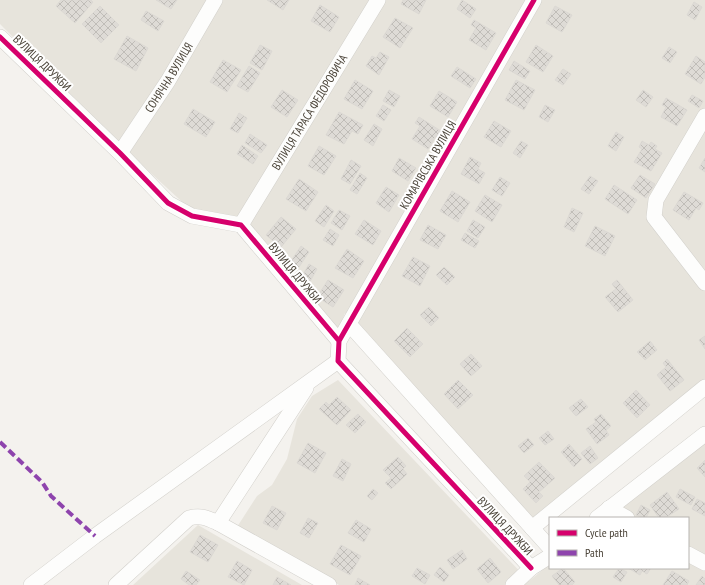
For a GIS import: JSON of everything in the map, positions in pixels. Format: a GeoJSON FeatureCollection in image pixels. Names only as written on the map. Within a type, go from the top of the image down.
{"type":"FeatureCollection","features":[{"type":"Feature","properties":{"kind":"street","name":"СОНЯЧНА ВУЛИЦЯ"},"geometry":{"type":"LineString","coordinates":[[120,153],[168,81],[215,0]]}},
{"type":"Feature","properties":{"kind":"street","name":"ВУЛИЦЯ ТАРАСА ФЕДОРОВИЧА"},"geometry":{"type":"LineString","coordinates":[[241,225],[378,0]]}},
{"type":"Feature","properties":{"kind":"street","name":"КОМАРІВСЬКА ВУЛИЦЯ"},"geometry":{"type":"LineString","coordinates":[[340,341],[534,0]]}},
{"type":"Feature","properties":{"kind":"street","name":"ВУЛИЦЯ ДРУЖБИ"},"geometry":{"type":"LineString","coordinates":[[0,37],[120,153],[168,203],[192,216],[241,225],[340,341]]}},
{"type":"Feature","properties":{"kind":"street"},"geometry":{"type":"LineString","coordinates":[[705,116],[656,200],[654,217],[705,283]]}},
{"type":"Feature","properties":{"kind":"street","name":"ВУЛИЦЯ ДРУЖБИ"},"geometry":{"type":"LineString","coordinates":[[349,324],[549,547]]}},
{"type":"Feature","properties":{"kind":"street"},"geometry":{"type":"LineString","coordinates":[[31,585],[95,536],[338,361],[340,341]]}},
{"type":"Feature","properties":{"kind":"street","name":"ВУЛИЦЯ ДРУЖБИ"},"geometry":{"type":"LineString","coordinates":[[338,361],[531,568]]}},
{"type":"Feature","properties":{"kind":"street"},"geometry":{"type":"LineString","coordinates":[[218,523],[312,380]]}},
{"type":"Feature","properties":{"kind":"street","name":"ВУЛИЦЯ ДРУЖБИ"},"geometry":{"type":"LineString","coordinates":[[532,528],[705,387]]}},
{"type":"Feature","properties":{"kind":"street"},"geometry":{"type":"LineString","coordinates":[[598,517],[705,434]]}},
{"type":"Feature","properties":{"kind":"street"},"geometry":{"type":"LineString","coordinates":[[609,508],[624,517]]}},
{"type":"Feature","properties":{"kind":"street"},"geometry":{"type":"LineString","coordinates":[[116,585],[189,518],[204,516],[328,585]]}},
{"type":"Feature","properties":{"kind":"street"},"geometry":{"type":"LineString","coordinates":[[689,555],[705,563]]}},
{"type":"Feature","properties":{"kind":"street","name":"ВУЛИЦЯ ДРУЖБИ"},"geometry":{"type":"LineString","coordinates":[[512,585],[531,568],[549,557]]}},
{"type":"Feature","properties":{"kind":"shaded area"},"geometry":{"type":"Polygon","coordinates":[[[0,0],[705,0],[705,384],[532,522],[355,322],[345,313],[338,330],[247,226],[191,210],[118,143],[0,24],[0,0]]]}},
{"type":"Feature","properties":{"kind":"shaded area"},"geometry":{"type":"Polygon","coordinates":[[[338,380],[529,581],[549,565],[549,569],[689,569],[689,517],[610,517],[705,442],[705,585],[339,585],[237,527],[257,496],[272,485],[287,459],[297,419],[312,396],[338,380]]]}},
{"type":"Feature","properties":{"kind":"shaded area"},"geometry":{"type":"Polygon","coordinates":[[[198,525],[302,585],[133,585],[198,525]]]}},
{"type":"Feature","properties":{"kind":"building"},"geometry":{"type":"Polygon","coordinates":[[[61,0],[91,0],[93,2],[75,23],[56,6],[61,0]]]}},
{"type":"Feature","properties":{"kind":"building"},"geometry":{"type":"Polygon","coordinates":[[[156,0],[177,0],[171,9],[156,0]]]}},
{"type":"Feature","properties":{"kind":"building"},"geometry":{"type":"Polygon","coordinates":[[[267,0],[289,0],[283,10],[267,0]]]}},
{"type":"Feature","properties":{"kind":"building"},"geometry":{"type":"Polygon","coordinates":[[[403,0],[426,0],[419,14],[401,4],[403,0]]]}},
{"type":"Feature","properties":{"kind":"building"},"geometry":{"type":"Polygon","coordinates":[[[462,0],[476,9],[470,18],[457,9],[462,0]]]}},
{"type":"Feature","properties":{"kind":"building"},"geometry":{"type":"Polygon","coordinates":[[[694,2],[702,7],[695,20],[687,15],[694,2]]]}},
{"type":"Feature","properties":{"kind":"building"},"geometry":{"type":"Polygon","coordinates":[[[320,5],[339,17],[330,32],[311,21],[320,5]]]}},
{"type":"Feature","properties":{"kind":"building"},"geometry":{"type":"Polygon","coordinates":[[[100,6],[119,25],[101,43],[82,24],[100,6]]]}},
{"type":"Feature","properties":{"kind":"building"},"geometry":{"type":"Polygon","coordinates":[[[555,6],[572,15],[562,32],[546,23],[555,6]]]}},
{"type":"Feature","properties":{"kind":"building"},"geometry":{"type":"Polygon","coordinates":[[[146,11],[164,21],[158,31],[141,20],[146,11]]]}},
{"type":"Feature","properties":{"kind":"building"},"geometry":{"type":"Polygon","coordinates":[[[395,18],[413,28],[400,48],[383,37],[395,18]]]}},
{"type":"Feature","properties":{"kind":"building"},"geometry":{"type":"Polygon","coordinates":[[[474,20],[496,33],[486,50],[469,40],[476,28],[471,25],[474,20]]]}},
{"type":"Feature","properties":{"kind":"building"},"geometry":{"type":"Polygon","coordinates":[[[127,36],[148,48],[136,71],[114,59],[127,36]]]}},
{"type":"Feature","properties":{"kind":"building"},"geometry":{"type":"Polygon","coordinates":[[[260,45],[272,51],[262,70],[250,63],[260,45]]]}},
{"type":"Feature","properties":{"kind":"building"},"geometry":{"type":"Polygon","coordinates":[[[536,45],[553,56],[543,72],[526,62],[536,45]]]}},
{"type":"Feature","properties":{"kind":"building"},"geometry":{"type":"Polygon","coordinates":[[[669,47],[677,52],[670,63],[662,58],[669,47]]]}},
{"type":"Feature","properties":{"kind":"building"},"geometry":{"type":"Polygon","coordinates":[[[380,52],[389,57],[379,75],[366,66],[372,56],[376,58],[380,52]]]}},
{"type":"Feature","properties":{"kind":"building"},"geometry":{"type":"Polygon","coordinates":[[[696,56],[705,62],[705,77],[701,84],[685,74],[696,56]]]}},
{"type":"Feature","properties":{"kind":"building"},"geometry":{"type":"Polygon","coordinates":[[[223,60],[241,70],[227,92],[210,82],[223,60]]]}},
{"type":"Feature","properties":{"kind":"building"},"geometry":{"type":"Polygon","coordinates":[[[514,61],[530,71],[525,79],[509,70],[514,61]]]}},
{"type":"Feature","properties":{"kind":"building"},"geometry":{"type":"Polygon","coordinates":[[[249,66],[260,73],[248,92],[237,86],[249,66]]]}},
{"type":"Feature","properties":{"kind":"building"},"geometry":{"type":"Polygon","coordinates":[[[457,67],[476,79],[470,88],[451,76],[457,67]]]}},
{"type":"Feature","properties":{"kind":"building"},"geometry":{"type":"Polygon","coordinates":[[[563,69],[571,74],[563,85],[555,80],[563,69]]]}},
{"type":"Feature","properties":{"kind":"building"},"geometry":{"type":"Polygon","coordinates":[[[355,80],[373,91],[362,109],[344,99],[355,80]]]}},
{"type":"Feature","properties":{"kind":"building"},"geometry":{"type":"Polygon","coordinates":[[[516,80],[535,90],[524,110],[505,100],[516,80]]]}},
{"type":"Feature","properties":{"kind":"building"},"geometry":{"type":"Polygon","coordinates":[[[282,90],[298,100],[287,117],[271,107],[282,90]]]}},
{"type":"Feature","properties":{"kind":"building"},"geometry":{"type":"Polygon","coordinates":[[[389,90],[400,96],[394,107],[383,101],[389,90]]]}},
{"type":"Feature","properties":{"kind":"building"},"geometry":{"type":"Polygon","coordinates":[[[643,90],[653,97],[646,107],[636,100],[643,90]]]}},
{"type":"Feature","properties":{"kind":"building"},"geometry":{"type":"Polygon","coordinates":[[[439,91],[457,102],[448,117],[430,106],[439,91]]]}},
{"type":"Feature","properties":{"kind":"building"},"geometry":{"type":"Polygon","coordinates":[[[692,95],[703,101],[699,108],[688,101],[692,95]]]}},
{"type":"Feature","properties":{"kind":"building"},"geometry":{"type":"Polygon","coordinates":[[[666,98],[687,110],[677,126],[661,117],[666,107],[662,105],[666,98]]]}},
{"type":"Feature","properties":{"kind":"building"},"geometry":{"type":"Polygon","coordinates":[[[383,105],[391,110],[384,121],[376,116],[383,105]]]}},
{"type":"Feature","properties":{"kind":"building"},"geometry":{"type":"Polygon","coordinates":[[[545,105],[555,110],[548,122],[539,117],[545,105]]]}},
{"type":"Feature","properties":{"kind":"building"},"geometry":{"type":"Polygon","coordinates":[[[193,109],[215,122],[206,137],[184,124],[193,109]]]}},
{"type":"Feature","properties":{"kind":"building"},"geometry":{"type":"Polygon","coordinates":[[[339,112],[363,125],[358,134],[352,131],[344,144],[326,135],[339,112]]]}},
{"type":"Feature","properties":{"kind":"building"},"geometry":{"type":"Polygon","coordinates":[[[239,113],[247,118],[238,133],[230,129],[239,113]]]}},
{"type":"Feature","properties":{"kind":"building"},"geometry":{"type":"Polygon","coordinates":[[[419,117],[444,133],[440,139],[436,136],[428,149],[412,139],[420,126],[415,123],[419,117]]]}},
{"type":"Feature","properties":{"kind":"building"},"geometry":{"type":"Polygon","coordinates":[[[494,121],[511,131],[501,147],[484,137],[494,121]]]}},
{"type":"Feature","properties":{"kind":"building"},"geometry":{"type":"Polygon","coordinates":[[[374,124],[382,129],[373,146],[364,140],[374,124]]]}},
{"type":"Feature","properties":{"kind":"building"},"geometry":{"type":"Polygon","coordinates":[[[616,132],[624,137],[616,151],[608,146],[616,132]]]}},
{"type":"Feature","properties":{"kind":"building"},"geometry":{"type":"Polygon","coordinates":[[[250,134],[267,145],[261,153],[245,143],[250,134]]]}},
{"type":"Feature","properties":{"kind":"building"},"geometry":{"type":"Polygon","coordinates":[[[521,141],[528,145],[520,158],[513,153],[521,141]]]}},
{"type":"Feature","properties":{"kind":"building"},"geometry":{"type":"Polygon","coordinates":[[[642,141],[649,145],[651,142],[657,146],[655,149],[662,153],[651,171],[634,162],[642,149],[639,147],[642,141]]]}},
{"type":"Feature","properties":{"kind":"building"},"geometry":{"type":"Polygon","coordinates":[[[242,145],[258,156],[253,164],[237,154],[242,145]]]}},
{"type":"Feature","properties":{"kind":"building"},"geometry":{"type":"Polygon","coordinates":[[[319,146],[336,156],[324,175],[308,166],[319,146]]]}},
{"type":"Feature","properties":{"kind":"building"},"geometry":{"type":"Polygon","coordinates":[[[470,157],[481,163],[478,169],[485,173],[479,184],[461,174],[470,157]]]}},
{"type":"Feature","properties":{"kind":"building"},"geometry":{"type":"Polygon","coordinates":[[[399,158],[416,168],[408,181],[392,171],[399,158]]]}},
{"type":"Feature","properties":{"kind":"building"},"geometry":{"type":"Polygon","coordinates":[[[705,158],[705,172],[699,168],[705,158]]]}},
{"type":"Feature","properties":{"kind":"building"},"geometry":{"type":"Polygon","coordinates":[[[351,160],[361,166],[350,184],[341,179],[351,160]]]}},
{"type":"Feature","properties":{"kind":"building"},"geometry":{"type":"Polygon","coordinates":[[[360,173],[367,178],[357,194],[350,190],[360,173]]]}},
{"type":"Feature","properties":{"kind":"building"},"geometry":{"type":"Polygon","coordinates":[[[640,175],[655,184],[646,198],[631,188],[640,175]]]}},
{"type":"Feature","properties":{"kind":"building"},"geometry":{"type":"Polygon","coordinates":[[[590,176],[598,181],[589,194],[581,189],[590,176]]]}},
{"type":"Feature","properties":{"kind":"building"},"geometry":{"type":"Polygon","coordinates":[[[500,177],[510,183],[502,196],[492,190],[500,177]]]}},
{"type":"Feature","properties":{"kind":"building"},"geometry":{"type":"Polygon","coordinates":[[[299,179],[318,192],[306,211],[286,199],[299,179]]]}},
{"type":"Feature","properties":{"kind":"building"},"geometry":{"type":"Polygon","coordinates":[[[614,185],[637,200],[628,214],[605,199],[614,185]]]}},
{"type":"Feature","properties":{"kind":"building"},"geometry":{"type":"Polygon","coordinates":[[[386,187],[399,195],[389,212],[376,203],[386,187]]]}},
{"type":"Feature","properties":{"kind":"building"},"geometry":{"type":"Polygon","coordinates":[[[452,191],[470,202],[458,222],[440,211],[452,191]]]}},
{"type":"Feature","properties":{"kind":"building"},"geometry":{"type":"Polygon","coordinates":[[[684,192],[703,203],[699,210],[696,208],[689,220],[673,210],[684,192]]]}},
{"type":"Feature","properties":{"kind":"building"},"geometry":{"type":"Polygon","coordinates":[[[485,195],[502,205],[492,222],[475,211],[485,195]]]}},
{"type":"Feature","properties":{"kind":"building"},"geometry":{"type":"Polygon","coordinates":[[[326,205],[334,211],[324,227],[315,221],[326,205]]]}},
{"type":"Feature","properties":{"kind":"building"},"geometry":{"type":"Polygon","coordinates":[[[572,208],[583,213],[574,232],[564,227],[572,208]]]}},
{"type":"Feature","properties":{"kind":"building"},"geometry":{"type":"Polygon","coordinates":[[[339,210],[350,216],[342,230],[331,223],[339,210]]]}},
{"type":"Feature","properties":{"kind":"building"},"geometry":{"type":"Polygon","coordinates":[[[281,217],[296,229],[281,247],[266,235],[281,217]]]}},
{"type":"Feature","properties":{"kind":"building"},"geometry":{"type":"Polygon","coordinates":[[[364,220],[381,231],[373,245],[355,234],[364,220]]]}},
{"type":"Feature","properties":{"kind":"building"},"geometry":{"type":"Polygon","coordinates":[[[473,220],[485,227],[478,238],[467,231],[473,220]]]}},
{"type":"Feature","properties":{"kind":"building"},"geometry":{"type":"Polygon","coordinates":[[[428,225],[446,235],[438,249],[420,240],[428,225]]]}},
{"type":"Feature","properties":{"kind":"building"},"geometry":{"type":"Polygon","coordinates":[[[595,226],[615,236],[605,256],[585,246],[595,226]]]}},
{"type":"Feature","properties":{"kind":"building"},"geometry":{"type":"Polygon","coordinates":[[[330,229],[339,235],[333,246],[323,240],[330,229]]]}},
{"type":"Feature","properties":{"kind":"building"},"geometry":{"type":"Polygon","coordinates":[[[465,233],[479,241],[475,248],[461,240],[465,233]]]}},
{"type":"Feature","properties":{"kind":"building"},"geometry":{"type":"Polygon","coordinates":[[[301,246],[309,252],[297,270],[289,264],[301,246]]]}},
{"type":"Feature","properties":{"kind":"building"},"geometry":{"type":"Polygon","coordinates":[[[347,249],[364,261],[353,278],[335,268],[347,249]]]}},
{"type":"Feature","properties":{"kind":"building"},"geometry":{"type":"Polygon","coordinates":[[[413,257],[430,266],[420,286],[402,276],[413,257]]]}},
{"type":"Feature","properties":{"kind":"building"},"geometry":{"type":"Polygon","coordinates":[[[309,264],[317,269],[308,285],[300,280],[309,264]]]}},
{"type":"Feature","properties":{"kind":"building"},"geometry":{"type":"Polygon","coordinates":[[[444,267],[455,277],[447,285],[436,275],[444,267]]]}},
{"type":"Feature","properties":{"kind":"building"},"geometry":{"type":"Polygon","coordinates":[[[328,280],[344,290],[333,307],[317,297],[328,280]]]}},
{"type":"Feature","properties":{"kind":"building"},"geometry":{"type":"Polygon","coordinates":[[[617,280],[633,300],[618,312],[605,297],[616,289],[612,284],[617,280]]]}},
{"type":"Feature","properties":{"kind":"building"},"geometry":{"type":"Polygon","coordinates":[[[429,307],[439,318],[431,326],[420,315],[429,307]]]}},
{"type":"Feature","properties":{"kind":"building"},"geometry":{"type":"Polygon","coordinates":[[[407,328],[423,344],[410,357],[394,341],[407,328]]]}},
{"type":"Feature","properties":{"kind":"building"},"geometry":{"type":"Polygon","coordinates":[[[705,336],[705,349],[699,340],[705,336]]]}},
{"type":"Feature","properties":{"kind":"building"},"geometry":{"type":"Polygon","coordinates":[[[650,341],[657,350],[645,360],[637,352],[650,341]]]}},
{"type":"Feature","properties":{"kind":"building"},"geometry":{"type":"Polygon","coordinates":[[[471,354],[482,366],[471,376],[460,364],[471,354]]]}},
{"type":"Feature","properties":{"kind":"building"},"geometry":{"type":"Polygon","coordinates":[[[667,359],[684,380],[670,391],[657,375],[666,367],[663,363],[667,359]]]}},
{"type":"Feature","properties":{"kind":"building"},"geometry":{"type":"Polygon","coordinates":[[[458,380],[473,395],[458,409],[444,394],[458,380]]]}},
{"type":"Feature","properties":{"kind":"building"},"geometry":{"type":"Polygon","coordinates":[[[636,390],[650,405],[637,418],[623,403],[636,390]]]}},
{"type":"Feature","properties":{"kind":"building"},"geometry":{"type":"Polygon","coordinates":[[[337,397],[351,410],[337,425],[319,409],[326,402],[329,405],[337,397]]]}},
{"type":"Feature","properties":{"kind":"building"},"geometry":{"type":"Polygon","coordinates":[[[581,399],[588,407],[576,416],[569,408],[581,399]]]}},
{"type":"Feature","properties":{"kind":"building"},"geometry":{"type":"Polygon","coordinates":[[[358,414],[366,422],[355,433],[346,425],[358,414]]]}},
{"type":"Feature","properties":{"kind":"building"},"geometry":{"type":"Polygon","coordinates":[[[601,414],[611,426],[606,430],[609,435],[597,444],[586,429],[596,422],[594,419],[601,414]]]}},
{"type":"Feature","properties":{"kind":"building"},"geometry":{"type":"Polygon","coordinates":[[[548,431],[554,439],[545,445],[539,438],[548,431]]]}},
{"type":"Feature","properties":{"kind":"building"},"geometry":{"type":"Polygon","coordinates":[[[528,438],[534,445],[524,453],[518,446],[528,438]]]}},
{"type":"Feature","properties":{"kind":"building"},"geometry":{"type":"Polygon","coordinates":[[[308,443],[326,453],[315,473],[297,463],[308,443]]]}},
{"type":"Feature","properties":{"kind":"building"},"geometry":{"type":"Polygon","coordinates":[[[569,444],[582,459],[574,467],[561,452],[569,444]]]}},
{"type":"Feature","properties":{"kind":"building"},"geometry":{"type":"Polygon","coordinates":[[[590,446],[598,458],[590,464],[581,453],[590,446]]]}},
{"type":"Feature","properties":{"kind":"building"},"geometry":{"type":"Polygon","coordinates":[[[398,457],[406,466],[403,469],[407,474],[391,489],[385,483],[391,478],[383,470],[398,457]]]}},
{"type":"Feature","properties":{"kind":"building"},"geometry":{"type":"Polygon","coordinates":[[[342,459],[351,464],[343,481],[333,476],[342,459]]]}},
{"type":"Feature","properties":{"kind":"building"},"geometry":{"type":"Polygon","coordinates":[[[705,460],[705,477],[697,468],[705,460]]]}},
{"type":"Feature","properties":{"kind":"building"},"geometry":{"type":"Polygon","coordinates":[[[539,462],[555,478],[539,492],[543,496],[536,503],[523,489],[530,482],[524,476],[539,462]]]}},
{"type":"Feature","properties":{"kind":"building"},"geometry":{"type":"Polygon","coordinates":[[[373,489],[378,493],[372,500],[367,496],[373,489]]]}},
{"type":"Feature","properties":{"kind":"building"},"geometry":{"type":"Polygon","coordinates":[[[680,489],[695,497],[691,505],[676,497],[680,489]]]}},
{"type":"Feature","properties":{"kind":"building"},"geometry":{"type":"Polygon","coordinates":[[[667,492],[679,509],[667,517],[658,517],[650,505],[667,492]]]}},
{"type":"Feature","properties":{"kind":"building"},"geometry":{"type":"Polygon","coordinates":[[[697,499],[705,503],[705,516],[692,509],[697,499]]]}},
{"type":"Feature","properties":{"kind":"building"},"geometry":{"type":"Polygon","coordinates":[[[641,505],[650,510],[646,517],[636,515],[641,505]]]}},
{"type":"Feature","properties":{"kind":"building"},"geometry":{"type":"Polygon","coordinates":[[[272,506],[286,513],[277,530],[263,523],[272,506]]]}},
{"type":"Feature","properties":{"kind":"building"},"geometry":{"type":"Polygon","coordinates":[[[308,518],[318,523],[309,538],[300,533],[308,518]]]}},
{"type":"Feature","properties":{"kind":"building"},"geometry":{"type":"Polygon","coordinates":[[[356,520],[371,529],[364,542],[348,533],[356,520]]]}},
{"type":"Feature","properties":{"kind":"building"},"geometry":{"type":"Polygon","coordinates":[[[200,535],[218,545],[208,562],[190,552],[200,535]]]}},
{"type":"Feature","properties":{"kind":"building"},"geometry":{"type":"Polygon","coordinates":[[[341,545],[361,556],[350,575],[330,564],[341,545]]]}},
{"type":"Feature","properties":{"kind":"building"},"geometry":{"type":"Polygon","coordinates":[[[462,550],[467,559],[453,569],[447,560],[462,550]]]}},
{"type":"Feature","properties":{"kind":"building"},"geometry":{"type":"Polygon","coordinates":[[[490,558],[501,572],[488,583],[477,569],[490,558]]]}},
{"type":"Feature","properties":{"kind":"building"},"geometry":{"type":"Polygon","coordinates":[[[237,561],[252,570],[244,585],[228,577],[237,561]]]}},
{"type":"Feature","properties":{"kind":"building"},"geometry":{"type":"Polygon","coordinates":[[[440,567],[449,575],[444,582],[434,575],[440,567]]]}},
{"type":"Feature","properties":{"kind":"building"},"geometry":{"type":"Polygon","coordinates":[[[417,568],[430,575],[425,584],[412,576],[417,568]]]}},
{"type":"Feature","properties":{"kind":"building"},"geometry":{"type":"Polygon","coordinates":[[[564,569],[575,582],[572,585],[559,585],[552,576],[564,569]]]}},
{"type":"Feature","properties":{"kind":"building"},"geometry":{"type":"Polygon","coordinates":[[[618,569],[627,572],[621,582],[613,577],[618,569]]]}},
{"type":"Feature","properties":{"kind":"building"},"geometry":{"type":"Polygon","coordinates":[[[630,569],[650,569],[647,574],[642,571],[640,575],[630,569]]]}},
{"type":"Feature","properties":{"kind":"building"},"geometry":{"type":"Polygon","coordinates":[[[186,571],[200,580],[196,585],[189,585],[181,579],[186,571]]]}},
{"type":"Feature","properties":{"kind":"building"},"geometry":{"type":"Polygon","coordinates":[[[672,571],[689,581],[687,585],[663,585],[672,571]]]}},
{"type":"Feature","properties":{"kind":"building"},"geometry":{"type":"Polygon","coordinates":[[[702,576],[705,579],[705,585],[696,585],[702,576]]]}},
{"type":"Feature","properties":{"kind":"building"},"geometry":{"type":"Polygon","coordinates":[[[277,577],[291,585],[273,585],[277,577]]]}},
{"type":"Feature","properties":{"kind":"building"},"geometry":{"type":"Polygon","coordinates":[[[358,578],[370,585],[355,585],[358,578]]]}},
{"type":"Feature","properties":{"kind":"marked path"},"geometry":{"type":"LineString","coordinates":[[0,442],[42,482],[51,496],[95,536]]}},
{"type":"Feature","properties":{"kind":"cycle path"},"geometry":{"type":"LineString","coordinates":[[531,568],[338,361],[339,341],[534,0]]}},
{"type":"Feature","properties":{"kind":"cycle path"},"geometry":{"type":"LineString","coordinates":[[0,37],[120,153],[168,203],[192,216],[241,225],[339,341]]}}]}
